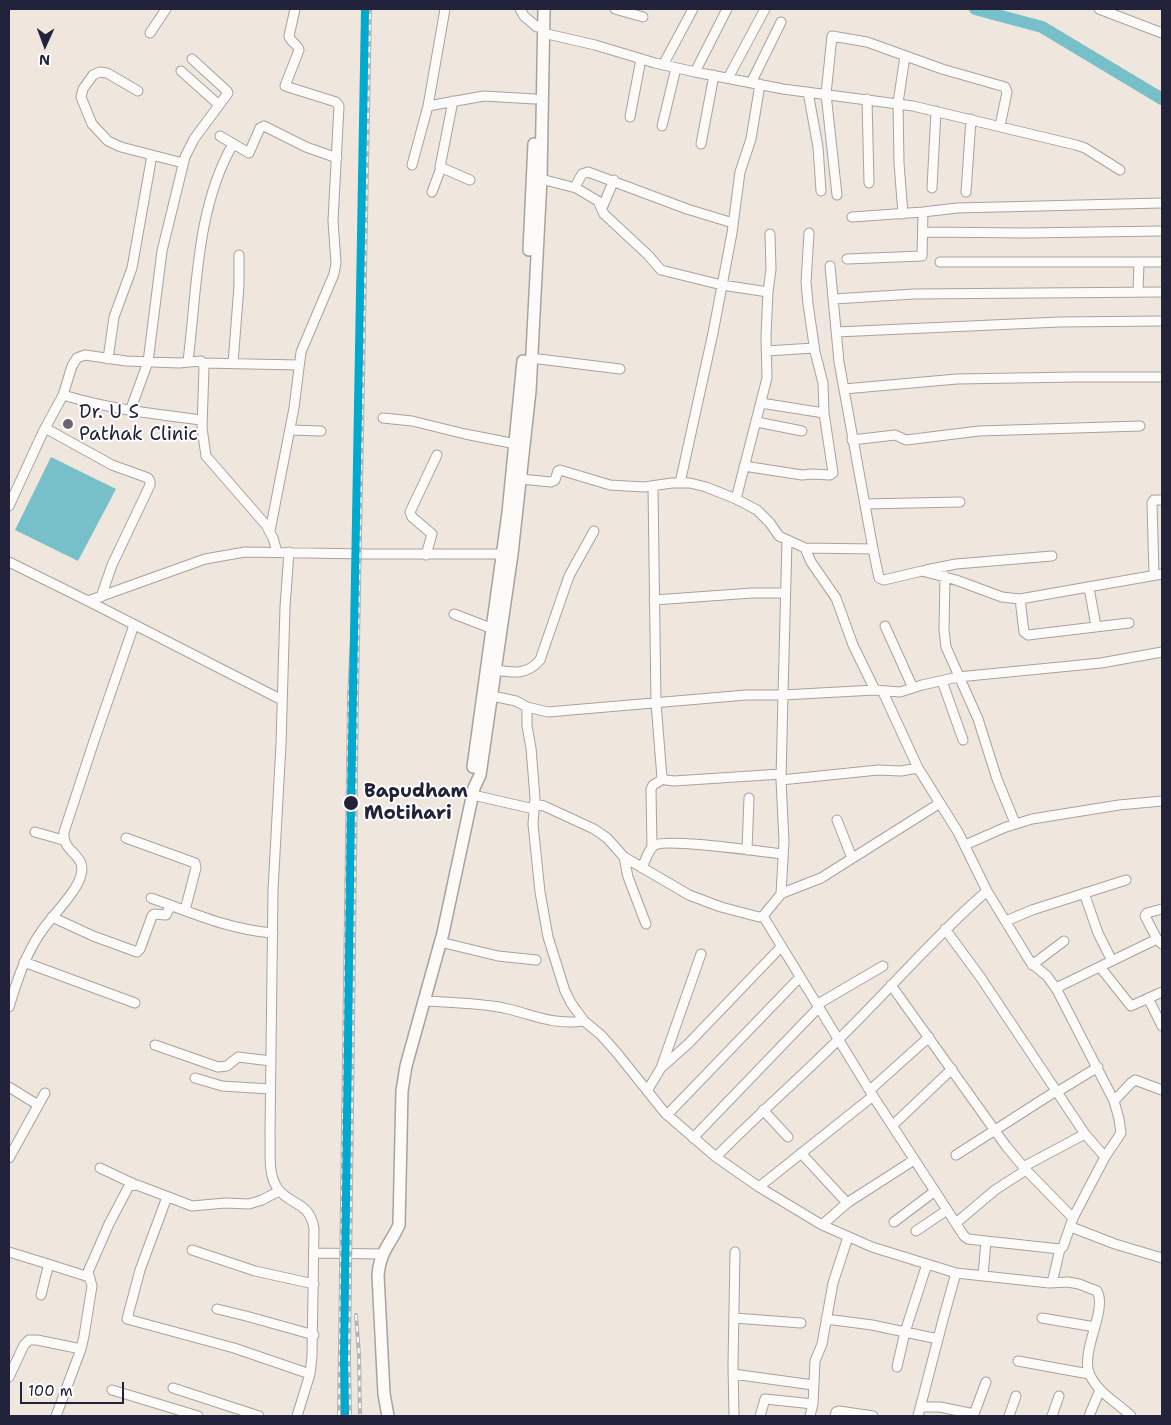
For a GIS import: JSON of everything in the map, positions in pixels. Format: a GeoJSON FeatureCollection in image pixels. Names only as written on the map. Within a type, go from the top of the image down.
{"type":"FeatureCollection","features":[{"type":"Feature","properties":{"kind":"main road"},"geometry":{"type":"LineString","coordinates":[[473,792],[472,774],[493,629],[521,479],[531,358],[541,179],[540,30],[536,9]]}},
{"type":"Feature","properties":{"kind":"main road"},"geometry":{"type":"LineString","coordinates":[[388,1416],[384,1394],[379,1262],[382,1254],[394,1238],[399,1225],[402,1091],[406,1066],[440,942],[473,792],[480,775],[496,670],[522,386],[535,100],[540,30],[544,9]]}},
{"type":"Feature","properties":{"kind":"street"},"geometry":{"type":"LineString","coordinates":[[150,33],[166,9]]}},
{"type":"Feature","properties":{"kind":"street"},"geometry":{"type":"LineString","coordinates":[[270,531],[290,430],[298,365],[304,340],[334,274],[336,263],[333,221],[339,105],[336,102],[284,85],[299,50],[298,46],[289,37],[295,9]]}},
{"type":"Feature","properties":{"kind":"street"},"geometry":{"type":"LineString","coordinates":[[412,165],[428,106],[445,9]]}},
{"type":"Feature","properties":{"kind":"street"},"geometry":{"type":"LineString","coordinates":[[520,9],[524,16],[540,30],[663,65],[756,84],[867,99],[936,111],[1076,145],[1085,148],[1120,170]]}},
{"type":"Feature","properties":{"kind":"street"},"geometry":{"type":"LineString","coordinates":[[615,9],[642,17]]}},
{"type":"Feature","properties":{"kind":"street"},"geometry":{"type":"LineString","coordinates":[[663,65],[692,9]]}},
{"type":"Feature","properties":{"kind":"street"},"geometry":{"type":"LineString","coordinates":[[695,72],[727,9]]}},
{"type":"Feature","properties":{"kind":"street"},"geometry":{"type":"LineString","coordinates":[[728,78],[764,9]]}},
{"type":"Feature","properties":{"kind":"street"},"geometry":{"type":"LineString","coordinates":[[1099,9],[1162,33]]}},
{"type":"Feature","properties":{"kind":"street"},"geometry":{"type":"LineString","coordinates":[[680,484],[722,285],[740,172],[750,139],[756,84],[781,22]]}},
{"type":"Feature","properties":{"kind":"street"},"geometry":{"type":"LineString","coordinates":[[837,195],[826,94],[832,36],[867,42],[942,69],[1006,88],[1007,92],[1000,126]]}},
{"type":"Feature","properties":{"kind":"street"},"geometry":{"type":"LineString","coordinates":[[903,214],[899,162],[898,104],[905,56]]}},
{"type":"Feature","properties":{"kind":"street"},"geometry":{"type":"LineString","coordinates":[[630,117],[641,59]]}},
{"type":"Feature","properties":{"kind":"street"},"geometry":{"type":"LineString","coordinates":[[130,411],[148,362],[162,251],[183,163],[194,139],[227,94],[227,90],[192,60]]}},
{"type":"Feature","properties":{"kind":"street"},"geometry":{"type":"LineString","coordinates":[[662,126],[676,68]]}},
{"type":"Feature","properties":{"kind":"street"},"geometry":{"type":"LineString","coordinates":[[181,71],[218,105]]}},
{"type":"Feature","properties":{"kind":"street"},"geometry":{"type":"LineString","coordinates":[[138,91],[106,73],[100,72],[93,76],[83,89],[81,97],[92,124],[108,142],[152,156],[183,163]]}},
{"type":"Feature","properties":{"kind":"street"},"geometry":{"type":"LineString","coordinates":[[700,144],[714,76]]}},
{"type":"Feature","properties":{"kind":"street"},"geometry":{"type":"LineString","coordinates":[[808,92],[818,147],[821,191]]}},
{"type":"Feature","properties":{"kind":"street"},"geometry":{"type":"LineString","coordinates":[[428,106],[484,96],[535,100]]}},
{"type":"Feature","properties":{"kind":"street"},"geometry":{"type":"LineString","coordinates":[[867,99],[869,183]]}},
{"type":"Feature","properties":{"kind":"street"},"geometry":{"type":"LineString","coordinates":[[432,192],[441,168],[453,101]]}},
{"type":"Feature","properties":{"kind":"street"},"geometry":{"type":"LineString","coordinates":[[932,188],[936,111]]}},
{"type":"Feature","properties":{"kind":"street"},"geometry":{"type":"LineString","coordinates":[[966,192],[970,119]]}},
{"type":"Feature","properties":{"kind":"street"},"geometry":{"type":"LineString","coordinates":[[220,136],[250,152],[260,128],[264,126],[306,147],[337,158]]}},
{"type":"Feature","properties":{"kind":"street"},"geometry":{"type":"LineString","coordinates":[[188,362],[201,254],[210,201],[222,164],[233,144]]}},
{"type":"Feature","properties":{"kind":"street"},"geometry":{"type":"LineString","coordinates":[[108,359],[114,317],[132,268],[152,156]]}},
{"type":"Feature","properties":{"kind":"street"},"geometry":{"type":"LineString","coordinates":[[441,168],[470,180]]}},
{"type":"Feature","properties":{"kind":"street"},"geometry":{"type":"LineString","coordinates":[[575,187],[585,172],[614,180],[687,208],[733,223]]}},
{"type":"Feature","properties":{"kind":"street"},"geometry":{"type":"LineString","coordinates":[[541,179],[575,187],[598,201],[607,217],[648,255],[661,270],[722,285],[768,292]]}},
{"type":"Feature","properties":{"kind":"street"},"geometry":{"type":"LineString","coordinates":[[602,208],[614,180]]}},
{"type":"Feature","properties":{"kind":"street"},"geometry":{"type":"LineString","coordinates":[[852,217],[956,208],[1162,204]]}},
{"type":"Feature","properties":{"kind":"street"},"geometry":{"type":"LineString","coordinates":[[847,259],[922,256],[924,212]]}},
{"type":"Feature","properties":{"kind":"street"},"geometry":{"type":"LineString","coordinates":[[924,232],[1162,231]]}},
{"type":"Feature","properties":{"kind":"street"},"geometry":{"type":"LineString","coordinates":[[744,466],[802,475],[832,474],[824,413],[823,383],[814,348],[807,295],[809,233]]}},
{"type":"Feature","properties":{"kind":"street"},"geometry":{"type":"LineString","coordinates":[[736,499],[757,422],[768,371],[766,351],[768,292],[771,269],[770,234]]}},
{"type":"Feature","properties":{"kind":"street"},"geometry":{"type":"LineString","coordinates":[[233,363],[239,286],[239,255]]}},
{"type":"Feature","properties":{"kind":"street"},"geometry":{"type":"LineString","coordinates":[[940,262],[1162,262]]}},
{"type":"Feature","properties":{"kind":"street"},"geometry":{"type":"LineString","coordinates":[[1138,292],[1139,262]]}},
{"type":"Feature","properties":{"kind":"street"},"geometry":{"type":"LineString","coordinates":[[830,266],[839,362],[879,578],[884,580],[956,564],[1052,556]]}},
{"type":"Feature","properties":{"kind":"street"},"geometry":{"type":"LineString","coordinates":[[834,299],[914,294],[1162,292]]}},
{"type":"Feature","properties":{"kind":"street"},"geometry":{"type":"LineString","coordinates":[[836,332],[1059,322],[1162,321]]}},
{"type":"Feature","properties":{"kind":"street"},"geometry":{"type":"LineString","coordinates":[[766,351],[814,348]]}},
{"type":"Feature","properties":{"kind":"street"},"geometry":{"type":"LineString","coordinates":[[9,506],[45,428],[63,395],[72,366],[77,358],[85,354],[108,359],[148,362],[179,363],[198,361],[203,363],[298,365]]}},
{"type":"Feature","properties":{"kind":"street"},"geometry":{"type":"LineString","coordinates":[[531,358],[620,369]]}},
{"type":"Feature","properties":{"kind":"street"},"geometry":{"type":"LineString","coordinates":[[203,363],[205,371],[202,420],[204,449],[209,462],[270,531],[278,552]]}},
{"type":"Feature","properties":{"kind":"street"},"geometry":{"type":"LineString","coordinates":[[844,389],[957,380],[1075,376],[1162,377]]}},
{"type":"Feature","properties":{"kind":"street"},"geometry":{"type":"LineString","coordinates":[[63,395],[85,402],[130,411],[202,420]]}},
{"type":"Feature","properties":{"kind":"street"},"geometry":{"type":"LineString","coordinates":[[761,403],[824,413]]}},
{"type":"Feature","properties":{"kind":"street"},"geometry":{"type":"LineString","coordinates":[[383,418],[412,421],[516,444]]}},
{"type":"Feature","properties":{"kind":"street"},"geometry":{"type":"LineString","coordinates":[[757,422],[802,431]]}},
{"type":"Feature","properties":{"kind":"street"},"geometry":{"type":"LineString","coordinates":[[852,440],[896,436],[906,440],[979,431],[1140,426]]}},
{"type":"Feature","properties":{"kind":"street"},"geometry":{"type":"LineString","coordinates":[[45,428],[112,465],[148,478],[150,481],[150,485],[112,566],[101,597]]}},
{"type":"Feature","properties":{"kind":"street"},"geometry":{"type":"LineString","coordinates":[[290,430],[322,431]]}},
{"type":"Feature","properties":{"kind":"street"},"geometry":{"type":"LineString","coordinates":[[426,555],[432,534],[412,517],[410,512],[437,455]]}},
{"type":"Feature","properties":{"kind":"street"},"geometry":{"type":"LineString","coordinates":[[521,479],[551,482],[555,480],[560,470],[598,483],[610,485],[653,487],[680,484],[706,487],[736,499],[756,510],[780,536],[805,548],[819,550],[873,549]]}},
{"type":"Feature","properties":{"kind":"street"},"geometry":{"type":"LineString","coordinates":[[653,487],[656,703],[663,780]]}},
{"type":"Feature","properties":{"kind":"street"},"geometry":{"type":"LineString","coordinates":[[922,571],[945,576],[1002,597],[1020,599],[1158,575],[1152,504],[1154,500],[1162,500]]}},
{"type":"Feature","properties":{"kind":"street"},"geometry":{"type":"LineString","coordinates":[[865,504],[960,502]]}},
{"type":"Feature","properties":{"kind":"street"},"geometry":{"type":"LineString","coordinates":[[496,670],[520,672],[540,660],[570,576],[594,531]]}},
{"type":"Feature","properties":{"kind":"street"},"geometry":{"type":"LineString","coordinates":[[781,894],[783,854],[781,777],[787,540]]}},
{"type":"Feature","properties":{"kind":"street"},"geometry":{"type":"LineString","coordinates":[[805,548],[836,598],[853,645],[918,768],[965,845],[987,891],[1032,965],[1047,976],[1056,988],[1114,1101],[1121,1133],[1105,1157],[1072,1222],[1064,1245],[1060,1249],[1052,1283]]}},
{"type":"Feature","properties":{"kind":"street"},"geometry":{"type":"LineString","coordinates":[[88,601],[205,559],[245,552],[426,555],[507,554]]}},
{"type":"Feature","properties":{"kind":"street"},"geometry":{"type":"LineString","coordinates":[[289,552],[285,608],[273,933],[270,1089],[271,1164],[274,1181],[280,1191],[307,1210],[311,1216],[314,1228],[314,1336],[310,1374],[297,1416]]}},
{"type":"Feature","properties":{"kind":"street"},"geometry":{"type":"LineString","coordinates":[[9,562],[282,700]]}},
{"type":"Feature","properties":{"kind":"street"},"geometry":{"type":"LineString","coordinates":[[945,576],[945,640],[948,652],[978,719],[997,779],[1015,823]]}},
{"type":"Feature","properties":{"kind":"street"},"geometry":{"type":"LineString","coordinates":[[1089,588],[1096,626]]}},
{"type":"Feature","properties":{"kind":"street"},"geometry":{"type":"LineString","coordinates":[[654,600],[752,593],[785,594]]}},
{"type":"Feature","properties":{"kind":"street"},"geometry":{"type":"LineString","coordinates":[[1020,599],[1026,635],[1129,623]]}},
{"type":"Feature","properties":{"kind":"street"},"geometry":{"type":"LineString","coordinates":[[454,614],[493,629]]}},
{"type":"Feature","properties":{"kind":"street"},"geometry":{"type":"LineString","coordinates":[[9,1007],[24,962],[40,933],[74,889],[82,874],[79,860],[65,845],[63,840],[64,832],[92,744],[134,625]]}},
{"type":"Feature","properties":{"kind":"street"},"geometry":{"type":"LineString","coordinates":[[885,626],[913,688]]}},
{"type":"Feature","properties":{"kind":"street"},"geometry":{"type":"LineString","coordinates":[[492,696],[516,701],[527,707],[548,712],[746,695],[900,692],[958,677],[1110,662],[1162,652]]}},
{"type":"Feature","properties":{"kind":"street"},"geometry":{"type":"LineString","coordinates":[[942,681],[963,740]]}},
{"type":"Feature","properties":{"kind":"street"},"geometry":{"type":"LineString","coordinates":[[527,707],[527,726],[531,748],[533,824],[539,884],[548,936],[565,991],[571,1004],[584,1021],[618,1052],[667,1115],[693,1138],[716,1157],[759,1187],[822,1225],[872,1248],[956,1273],[1079,1284],[1097,1291],[1100,1295],[1099,1306],[1088,1361],[1089,1374],[1100,1390],[1131,1416]]}},
{"type":"Feature","properties":{"kind":"street"},"geometry":{"type":"LineString","coordinates":[[642,868],[652,848],[651,789],[663,780],[781,777],[878,770],[901,771],[918,768]]}},
{"type":"Feature","properties":{"kind":"street"},"geometry":{"type":"LineString","coordinates":[[473,792],[534,807],[544,806],[594,829],[607,838],[624,857],[684,892],[705,902],[754,916],[763,916]]}},
{"type":"Feature","properties":{"kind":"street"},"geometry":{"type":"LineString","coordinates":[[747,850],[750,798]]}},
{"type":"Feature","properties":{"kind":"street"},"geometry":{"type":"LineString","coordinates":[[965,845],[1015,823],[1119,805],[1162,801]]}},
{"type":"Feature","properties":{"kind":"street"},"geometry":{"type":"LineString","coordinates":[[763,916],[781,894],[816,880],[940,803]]}},
{"type":"Feature","properties":{"kind":"street"},"geometry":{"type":"LineString","coordinates":[[836,820],[852,858]]}},
{"type":"Feature","properties":{"kind":"street"},"geometry":{"type":"LineString","coordinates":[[35,832],[63,840]]}},
{"type":"Feature","properties":{"kind":"street"},"geometry":{"type":"LineString","coordinates":[[126,838],[195,863],[196,868],[185,910]]}},
{"type":"Feature","properties":{"kind":"street"},"geometry":{"type":"LineString","coordinates":[[652,848],[660,843],[783,854]]}},
{"type":"Feature","properties":{"kind":"street"},"geometry":{"type":"LineString","coordinates":[[624,857],[628,877],[646,924]]}},
{"type":"Feature","properties":{"kind":"street"},"geometry":{"type":"LineString","coordinates":[[1006,920],[1126,880]]}},
{"type":"Feature","properties":{"kind":"street"},"geometry":{"type":"LineString","coordinates":[[716,1157],[839,1039],[946,929],[987,891]]}},
{"type":"Feature","properties":{"kind":"street"},"geometry":{"type":"LineString","coordinates":[[1084,893],[1098,933],[1112,961]]}},
{"type":"Feature","properties":{"kind":"street"},"geometry":{"type":"LineString","coordinates":[[151,898],[237,928],[254,932],[273,933]]}},
{"type":"Feature","properties":{"kind":"street"},"geometry":{"type":"LineString","coordinates":[[52,918],[137,952],[140,950],[152,916],[155,914],[166,915],[171,905]]}},
{"type":"Feature","properties":{"kind":"street"},"geometry":{"type":"LineString","coordinates":[[1056,988],[1100,966],[1160,942],[1145,916],[1147,913],[1162,909]]}},
{"type":"Feature","properties":{"kind":"street"},"geometry":{"type":"LineString","coordinates":[[763,916],[780,947],[819,1005],[914,1160],[966,1238],[1060,1249]]}},
{"type":"Feature","properties":{"kind":"street"},"geometry":{"type":"LineString","coordinates":[[946,929],[1085,1134],[1105,1157]]}},
{"type":"Feature","properties":{"kind":"street"},"geometry":{"type":"LineString","coordinates":[[1032,965],[1064,941]]}},
{"type":"Feature","properties":{"kind":"street"},"geometry":{"type":"LineString","coordinates":[[440,942],[498,956],[536,960]]}},
{"type":"Feature","properties":{"kind":"street"},"geometry":{"type":"LineString","coordinates":[[647,1091],[662,1068],[688,1044],[780,947]]}},
{"type":"Feature","properties":{"kind":"street"},"geometry":{"type":"LineString","coordinates":[[662,1068],[701,954]]}},
{"type":"Feature","properties":{"kind":"street"},"geometry":{"type":"LineString","coordinates":[[24,962],[135,1003]]}},
{"type":"Feature","properties":{"kind":"street"},"geometry":{"type":"LineString","coordinates":[[693,1138],[819,1005],[882,966]]}},
{"type":"Feature","properties":{"kind":"street"},"geometry":{"type":"LineString","coordinates":[[1100,966],[1130,1005],[1134,1005],[1162,992]]}},
{"type":"Feature","properties":{"kind":"street"},"geometry":{"type":"LineString","coordinates":[[667,1115],[800,977]]}},
{"type":"Feature","properties":{"kind":"street"},"geometry":{"type":"LineString","coordinates":[[891,985],[994,1130],[1024,1168],[1072,1222],[1115,1244],[1162,1258]]}},
{"type":"Feature","properties":{"kind":"street"},"geometry":{"type":"LineString","coordinates":[[1148,998],[1162,1026]]}},
{"type":"Feature","properties":{"kind":"street"},"geometry":{"type":"LineString","coordinates":[[423,1001],[483,1004],[560,1023],[584,1021]]}},
{"type":"Feature","properties":{"kind":"street"},"geometry":{"type":"LineString","coordinates":[[759,1187],[872,1093],[929,1037]]}},
{"type":"Feature","properties":{"kind":"street"},"geometry":{"type":"LineString","coordinates":[[155,1045],[218,1067],[227,1066],[238,1057],[271,1061]]}},
{"type":"Feature","properties":{"kind":"street"},"geometry":{"type":"LineString","coordinates":[[956,1155],[1098,1067]]}},
{"type":"Feature","properties":{"kind":"street"},"geometry":{"type":"LineString","coordinates":[[893,1125],[952,1069]]}},
{"type":"Feature","properties":{"kind":"street"},"geometry":{"type":"LineString","coordinates":[[195,1078],[222,1086],[270,1089]]}},
{"type":"Feature","properties":{"kind":"street"},"geometry":{"type":"LineString","coordinates":[[1114,1101],[1135,1080],[1162,1090]]}},
{"type":"Feature","properties":{"kind":"street"},"geometry":{"type":"LineString","coordinates":[[9,1087],[38,1105]]}},
{"type":"Feature","properties":{"kind":"street"},"geometry":{"type":"LineString","coordinates":[[10,1153],[45,1094]]}},
{"type":"Feature","properties":{"kind":"street"},"geometry":{"type":"LineString","coordinates":[[763,1110],[788,1137]]}},
{"type":"Feature","properties":{"kind":"street"},"geometry":{"type":"LineString","coordinates":[[956,1223],[1024,1168],[1085,1134]]}},
{"type":"Feature","properties":{"kind":"street"},"geometry":{"type":"LineString","coordinates":[[801,1152],[847,1203]]}},
{"type":"Feature","properties":{"kind":"street"},"geometry":{"type":"LineString","coordinates":[[822,1225],[847,1203],[914,1160]]}},
{"type":"Feature","properties":{"kind":"street"},"geometry":{"type":"LineString","coordinates":[[100,1168],[134,1184],[192,1206],[225,1203],[249,1204],[280,1191]]}},
{"type":"Feature","properties":{"kind":"street"},"geometry":{"type":"LineString","coordinates":[[56,1416],[81,1348],[92,1286],[89,1270],[109,1224],[129,1186],[134,1184]]}},
{"type":"Feature","properties":{"kind":"street"},"geometry":{"type":"LineString","coordinates":[[894,1222],[935,1191]]}},
{"type":"Feature","properties":{"kind":"street"},"geometry":{"type":"LineString","coordinates":[[167,1197],[140,1270],[127,1319],[234,1348],[310,1374]]}},
{"type":"Feature","properties":{"kind":"street"},"geometry":{"type":"LineString","coordinates":[[916,1231],[947,1210]]}},
{"type":"Feature","properties":{"kind":"street"},"geometry":{"type":"LineString","coordinates":[[810,1416],[813,1404],[815,1361],[822,1344],[833,1283],[848,1237]]}},
{"type":"Feature","properties":{"kind":"street"},"geometry":{"type":"LineString","coordinates":[[983,1276],[986,1241]]}},
{"type":"Feature","properties":{"kind":"street"},"geometry":{"type":"LineString","coordinates":[[192,1250],[255,1271],[314,1284]]}},
{"type":"Feature","properties":{"kind":"street"},"geometry":{"type":"LineString","coordinates":[[9,1252],[89,1277]]}},
{"type":"Feature","properties":{"kind":"street"},"geometry":{"type":"LineString","coordinates":[[734,1416],[735,1252]]}},
{"type":"Feature","properties":{"kind":"street"},"geometry":{"type":"LineString","coordinates":[[314,1253],[382,1254]]}},
{"type":"Feature","properties":{"kind":"street"},"geometry":{"type":"LineString","coordinates":[[41,1295],[48,1264]]}},
{"type":"Feature","properties":{"kind":"street"},"geometry":{"type":"LineString","coordinates":[[897,1367],[905,1332],[927,1264]]}},
{"type":"Feature","properties":{"kind":"street"},"geometry":{"type":"LineString","coordinates":[[956,1273],[919,1412],[940,1407],[974,1414],[986,1382]]}},
{"type":"Feature","properties":{"kind":"street"},"geometry":{"type":"LineString","coordinates":[[217,1309],[314,1336]]}},
{"type":"Feature","properties":{"kind":"street"},"geometry":{"type":"LineString","coordinates":[[734,1318],[801,1323]]}},
{"type":"Feature","properties":{"kind":"street"},"geometry":{"type":"LineString","coordinates":[[1042,1318],[1094,1327]]}},
{"type":"Feature","properties":{"kind":"street"},"geometry":{"type":"LineString","coordinates":[[826,1319],[872,1325],[938,1339]]}},
{"type":"Feature","properties":{"kind":"street"},"geometry":{"type":"LineString","coordinates":[[9,1377],[24,1345],[29,1340],[81,1348]]}},
{"type":"Feature","properties":{"kind":"street"},"geometry":{"type":"LineString","coordinates":[[1018,1361],[1089,1374]]}},
{"type":"Feature","properties":{"kind":"street"},"geometry":{"type":"LineString","coordinates":[[733,1374],[813,1385]]}},
{"type":"Feature","properties":{"kind":"street"},"geometry":{"type":"LineString","coordinates":[[173,1388],[259,1416]]}},
{"type":"Feature","properties":{"kind":"street"},"geometry":{"type":"LineString","coordinates":[[112,1390],[198,1416]]}},
{"type":"Feature","properties":{"kind":"street"},"geometry":{"type":"LineString","coordinates":[[1089,1416],[1100,1390]]}},
{"type":"Feature","properties":{"kind":"street"},"geometry":{"type":"LineString","coordinates":[[1009,1416],[1016,1396]]}},
{"type":"Feature","properties":{"kind":"street"},"geometry":{"type":"LineString","coordinates":[[1052,1416],[1059,1396]]}},
{"type":"Feature","properties":{"kind":"street"},"geometry":{"type":"LineString","coordinates":[[760,1416],[764,1399],[813,1404]]}},
{"type":"Feature","properties":{"kind":"street"},"geometry":{"type":"LineString","coordinates":[[835,1416],[835,1413],[839,1411],[873,1416]]}},
{"type":"Feature","properties":{"kind":"water"},"geometry":{"type":"Polygon","coordinates":[[[51,457],[116,489],[78,561],[15,530],[51,457]]]}},
{"type":"Feature","properties":{"kind":"waterway"},"geometry":{"type":"LineString","coordinates":[[975,9],[1042,27],[1162,99]]}},
{"type":"Feature","properties":{"kind":"railway"},"geometry":{"type":"LineString","coordinates":[[350,1416],[349,1356],[357,695],[370,9]]}},
{"type":"Feature","properties":{"kind":"railway"},"geometry":{"type":"LineString","coordinates":[[339,1416],[349,696],[352,641]]}},
{"type":"Feature","properties":{"kind":"railway"},"geometry":{"type":"LineString","coordinates":[[356,1315],[360,1416]]}},
{"type":"Feature","properties":{"kind":"transit line"},"geometry":{"type":"LineString","coordinates":[[345,1416],[344,1357],[351,803],[365,9]]}},
{"type":"Feature","properties":{"kind":"place","name":"Dr. U S Pathak Clinic"},"geometry":{"type":"Point","coordinates":[68,424]}},
{"type":"Feature","properties":{"kind":"place","name":"Bapudham Motihari"},"geometry":{"type":"Point","coordinates":[351,803]}}]}
